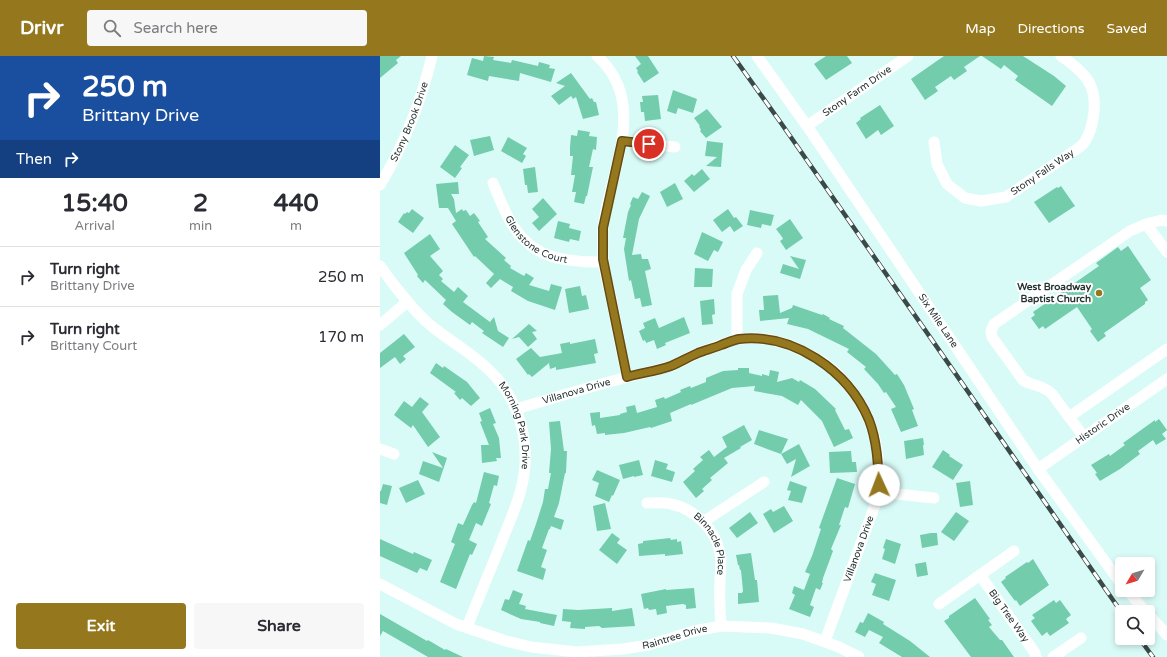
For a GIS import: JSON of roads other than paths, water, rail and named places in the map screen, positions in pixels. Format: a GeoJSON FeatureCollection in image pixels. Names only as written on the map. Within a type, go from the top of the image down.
{"type":"FeatureCollection","features":[{"type":"Feature","properties":{"kind":"street","name":"Stony Brook Drive"},"geometry":{"type":"LineString","coordinates":[[380,185],[400,149],[412,122],[432,56]]}},
{"type":"Feature","properties":{"kind":"street"},"geometry":{"type":"LineString","coordinates":[[597,56],[611,72],[618,86],[624,112],[622,141],[603,228],[604,262],[627,377]]}},
{"type":"Feature","properties":{"kind":"street","name":"Six Mile Lane"},"geometry":{"type":"LineString","coordinates":[[757,56],[807,126],[1038,469],[1115,575]]}},
{"type":"Feature","properties":{"kind":"street","name":"Stony Farm Drive"},"geometry":{"type":"LineString","coordinates":[[807,126],[908,56]]}},
{"type":"Feature","properties":{"kind":"street","name":"Stony Falls Way"},"geometry":{"type":"LineString","coordinates":[[934,142],[937,164],[947,184],[965,198],[981,201],[1006,197],[1083,145],[1090,130],[1095,104],[1090,84],[1072,63],[1061,56]]}},
{"type":"Feature","properties":{"kind":"street"},"geometry":{"type":"LineString","coordinates":[[622,141],[675,147]]}},
{"type":"Feature","properties":{"kind":"street","name":"Glenstone Court"},"geometry":{"type":"LineString","coordinates":[[493,183],[509,219],[524,239],[534,247],[561,260],[575,262],[604,262]]}},
{"type":"Feature","properties":{"kind":"street"},"geometry":{"type":"LineString","coordinates":[[1084,437],[1046,388],[1029,384],[1023,380],[992,337],[991,331],[994,324],[1130,231],[1146,224],[1167,220]]}},
{"type":"Feature","properties":{"kind":"street"},"geometry":{"type":"LineString","coordinates":[[1146,224],[1167,252]]}},
{"type":"Feature","properties":{"kind":"street"},"geometry":{"type":"LineString","coordinates":[[737,339],[737,294],[746,270],[757,253]]}},
{"type":"Feature","properties":{"kind":"street","name":"Morning Park Drive"},"geometry":{"type":"LineString","coordinates":[[380,266],[407,302],[428,323],[480,361],[490,371],[503,387],[516,409],[525,444],[525,466],[521,491],[467,628]]}},
{"type":"Feature","properties":{"kind":"street"},"geometry":{"type":"LineString","coordinates":[[380,325],[407,302]]}},
{"type":"Feature","properties":{"kind":"street","name":"Villanova Drive"},"geometry":{"type":"LineString","coordinates":[[516,409],[670,366],[698,353],[737,339],[755,338],[772,340],[807,352],[823,362],[850,388],[861,404],[869,420],[875,439],[878,457],[879,485],[875,505],[825,641]]}},
{"type":"Feature","properties":{"kind":"street"},"geometry":{"type":"LineString","coordinates":[[1069,417],[1167,349]]}},
{"type":"Feature","properties":{"kind":"street","name":"Historic Drive"},"geometry":{"type":"LineString","coordinates":[[1038,469],[1167,379]]}},
{"type":"Feature","properties":{"kind":"street"},"geometry":{"type":"LineString","coordinates":[[380,449],[394,454]]}},
{"type":"Feature","properties":{"kind":"street"},"geometry":{"type":"LineString","coordinates":[[703,522],[764,482]]}},
{"type":"Feature","properties":{"kind":"street"},"geometry":{"type":"LineString","coordinates":[[877,492],[934,498]]}},
{"type":"Feature","properties":{"kind":"street","name":"Binnacle Place"},"geometry":{"type":"LineString","coordinates":[[647,503],[664,503],[678,506],[694,514],[703,522],[713,536],[720,553],[721,626]]}},
{"type":"Feature","properties":{"kind":"street"},"geometry":{"type":"LineString","coordinates":[[939,604],[1014,551]]}},
{"type":"Feature","properties":{"kind":"street","name":"Big Tree Way"},"geometry":{"type":"LineString","coordinates":[[980,575],[1035,653],[1036,657]]}},
{"type":"Feature","properties":{"kind":"street","name":"Raintree Drive"},"geometry":{"type":"LineString","coordinates":[[380,584],[450,621],[506,641],[531,647],[603,654],[649,645],[694,631],[721,626],[776,629],[803,634],[825,641],[859,657]]}},
{"type":"Feature","properties":{"kind":"street"},"geometry":{"type":"LineString","coordinates":[[1133,597],[1140,605]]}},
{"type":"Feature","properties":{"kind":"street"},"geometry":{"type":"LineString","coordinates":[[1155,622],[1167,635]]}},
{"type":"Feature","properties":{"kind":"street"},"geometry":{"type":"LineString","coordinates":[[1053,657],[1081,638]]}},
{"type":"Feature","properties":{"kind":"railway"},"geometry":{"type":"LineString","coordinates":[[733,56],[1116,605]]}},
{"type":"Feature","properties":{"kind":"railway"},"geometry":{"type":"LineString","coordinates":[[1144,645],[1153,657]]}},
{"type":"Feature","properties":{"kind":"place","name":"West Broadway Baptist Church"},"geometry":{"type":"Point","coordinates":[1099,293]}}]}
